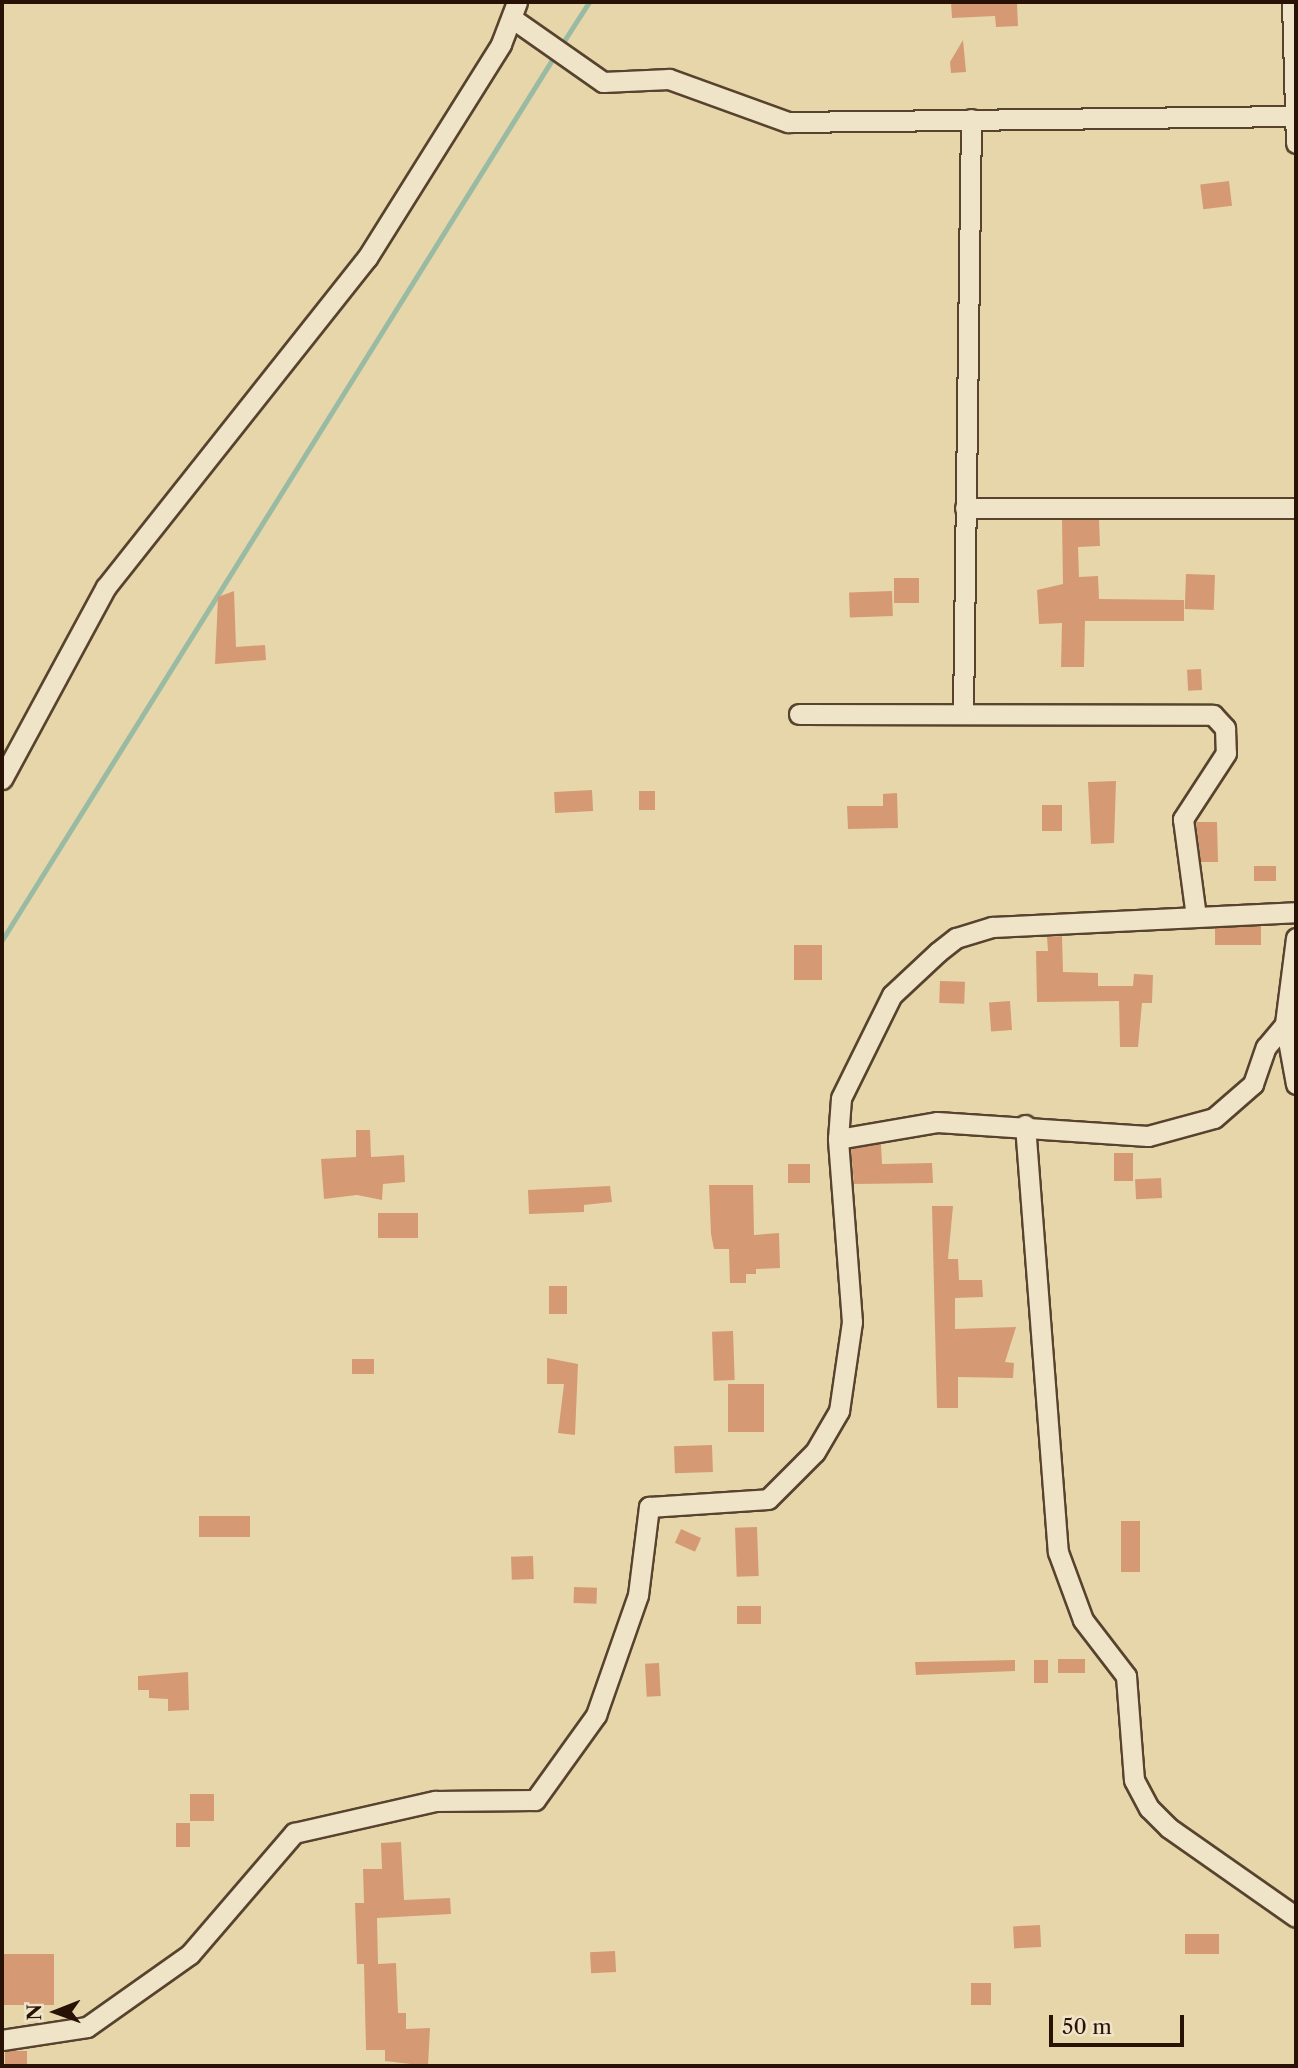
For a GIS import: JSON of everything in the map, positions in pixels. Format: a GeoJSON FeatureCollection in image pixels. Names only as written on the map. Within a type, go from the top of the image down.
{"type":"FeatureCollection","features":[{"type":"Feature","properties":{"kind":"street"},"geometry":{"type":"LineString","coordinates":[[1292,2],[1296,143]]}},
{"type":"Feature","properties":{"kind":"street"},"geometry":{"type":"LineString","coordinates":[[2,779],[106,587],[367,257],[515,10],[603,82],[669,79],[788,122],[1295,116]]}},
{"type":"Feature","properties":{"kind":"street"},"geometry":{"type":"LineString","coordinates":[[963,714],[971,120]]}},
{"type":"Feature","properties":{"kind":"street"},"geometry":{"type":"LineString","coordinates":[[965,508],[1296,508]]}},
{"type":"Feature","properties":{"kind":"street"},"geometry":{"type":"LineString","coordinates":[[799,715],[1213,715],[1225,728],[1226,753],[1183,819],[1196,916]]}},
{"type":"Feature","properties":{"kind":"street"},"geometry":{"type":"LineString","coordinates":[[2,2040],[87,2027],[190,1954],[294,1833],[435,1801],[535,1800],[596,1715],[638,1595],[649,1507],[768,1499],[815,1452],[839,1411],[852,1322],[838,1139],[841,1098],[878,1015],[892,995],[956,938],[992,927],[1296,912]]}},
{"type":"Feature","properties":{"kind":"street"},"geometry":{"type":"LineString","coordinates":[[1296,938],[1285,1024],[1296,1084]]}},
{"type":"Feature","properties":{"kind":"street"},"geometry":{"type":"LineString","coordinates":[[838,1139],[917,1122],[1025,1125],[1129,1137],[1214,1118],[1253,1084],[1266,1047],[1285,1024]]}},
{"type":"Feature","properties":{"kind":"street"},"geometry":{"type":"LineString","coordinates":[[1025,1125],[1058,1552],[1083,1620],[1126,1676],[1134,1780],[1149,1808],[1168,1828],[1296,1917]]}},
{"type":"Feature","properties":{"kind":"building"},"geometry":{"type":"Polygon","coordinates":[[[951,2],[1017,4],[1018,26],[996,27],[995,16],[952,18],[951,2]]]}},
{"type":"Feature","properties":{"kind":"building"},"geometry":{"type":"Polygon","coordinates":[[[963,40],[966,72],[951,73],[950,62],[963,40]]]}},
{"type":"Feature","properties":{"kind":"building"},"geometry":{"type":"Polygon","coordinates":[[[1229,181],[1232,206],[1203,209],[1200,185],[1229,181]]]}},
{"type":"Feature","properties":{"kind":"building"},"geometry":{"type":"Polygon","coordinates":[[[1062,520],[1099,520],[1100,546],[1078,547],[1079,577],[1098,576],[1099,599],[1184,600],[1184,621],[1085,621],[1084,667],[1061,667],[1062,623],[1039,624],[1037,590],[1063,584],[1062,520]]]}},
{"type":"Feature","properties":{"kind":"building"},"geometry":{"type":"Polygon","coordinates":[[[1186,574],[1215,575],[1214,610],[1185,609],[1186,574]]]}},
{"type":"Feature","properties":{"kind":"building"},"geometry":{"type":"Polygon","coordinates":[[[894,578],[919,578],[919,603],[894,603],[894,578]]]}},
{"type":"Feature","properties":{"kind":"building"},"geometry":{"type":"Polygon","coordinates":[[[234,591],[236,647],[265,645],[266,660],[215,664],[218,597],[234,591]]]}},
{"type":"Feature","properties":{"kind":"building"},"geometry":{"type":"Polygon","coordinates":[[[892,591],[893,616],[850,617],[849,593],[892,591]]]}},
{"type":"Feature","properties":{"kind":"building"},"geometry":{"type":"Polygon","coordinates":[[[1201,669],[1202,690],[1188,691],[1187,670],[1201,669]]]}},
{"type":"Feature","properties":{"kind":"building"},"geometry":{"type":"Polygon","coordinates":[[[1116,781],[1114,843],[1091,844],[1088,782],[1116,781]]]}},
{"type":"Feature","properties":{"kind":"building"},"geometry":{"type":"Polygon","coordinates":[[[592,790],[593,811],[555,813],[554,792],[592,790]]]}},
{"type":"Feature","properties":{"kind":"building"},"geometry":{"type":"Polygon","coordinates":[[[639,791],[655,791],[655,810],[639,810],[639,791]]]}},
{"type":"Feature","properties":{"kind":"building"},"geometry":{"type":"Polygon","coordinates":[[[897,793],[898,828],[848,829],[847,806],[883,806],[883,794],[897,793]]]}},
{"type":"Feature","properties":{"kind":"building"},"geometry":{"type":"Polygon","coordinates":[[[1042,805],[1062,805],[1062,831],[1042,831],[1042,805]]]}},
{"type":"Feature","properties":{"kind":"building"},"geometry":{"type":"Polygon","coordinates":[[[1196,822],[1217,822],[1218,862],[1201,862],[1196,822]]]}},
{"type":"Feature","properties":{"kind":"building"},"geometry":{"type":"Polygon","coordinates":[[[1254,866],[1276,866],[1276,881],[1254,881],[1254,866]]]}},
{"type":"Feature","properties":{"kind":"building"},"geometry":{"type":"Polygon","coordinates":[[[1215,926],[1261,926],[1261,945],[1215,945],[1215,926]]]}},
{"type":"Feature","properties":{"kind":"building"},"geometry":{"type":"Polygon","coordinates":[[[1062,936],[1063,972],[1098,973],[1098,986],[1133,986],[1134,974],[1153,975],[1152,1003],[1142,1003],[1138,1047],[1120,1047],[1119,1001],[1037,1002],[1036,951],[1048,951],[1047,937],[1062,936]]]}},
{"type":"Feature","properties":{"kind":"building"},"geometry":{"type":"Polygon","coordinates":[[[794,945],[822,945],[822,980],[794,980],[794,945]]]}},
{"type":"Feature","properties":{"kind":"building"},"geometry":{"type":"Polygon","coordinates":[[[940,981],[965,982],[964,1004],[939,1003],[940,981]]]}},
{"type":"Feature","properties":{"kind":"building"},"geometry":{"type":"Polygon","coordinates":[[[1010,1001],[1012,1030],[991,1031],[989,1002],[1010,1001]]]}},
{"type":"Feature","properties":{"kind":"building"},"geometry":{"type":"Polygon","coordinates":[[[356,1130],[370,1130],[371,1157],[404,1155],[405,1182],[383,1184],[382,1200],[357,1195],[324,1199],[321,1159],[356,1157],[356,1130]]]}},
{"type":"Feature","properties":{"kind":"building"},"geometry":{"type":"Polygon","coordinates":[[[881,1144],[882,1164],[932,1163],[933,1183],[854,1184],[851,1149],[881,1144]]]}},
{"type":"Feature","properties":{"kind":"building"},"geometry":{"type":"Polygon","coordinates":[[[1114,1153],[1133,1153],[1133,1181],[1114,1181],[1114,1153]]]}},
{"type":"Feature","properties":{"kind":"building"},"geometry":{"type":"Polygon","coordinates":[[[788,1164],[810,1164],[810,1183],[788,1183],[788,1164]]]}},
{"type":"Feature","properties":{"kind":"building"},"geometry":{"type":"Polygon","coordinates":[[[1161,1178],[1162,1198],[1136,1199],[1135,1179],[1161,1178]]]}},
{"type":"Feature","properties":{"kind":"building"},"geometry":{"type":"Polygon","coordinates":[[[709,1185],[753,1185],[754,1235],[779,1233],[780,1268],[756,1269],[756,1274],[746,1274],[746,1283],[730,1283],[729,1249],[714,1249],[709,1185]]]}},
{"type":"Feature","properties":{"kind":"building"},"geometry":{"type":"Polygon","coordinates":[[[610,1186],[612,1202],[584,1205],[584,1212],[529,1214],[528,1190],[610,1186]]]}},
{"type":"Feature","properties":{"kind":"building"},"geometry":{"type":"Polygon","coordinates":[[[932,1206],[953,1206],[948,1259],[958,1259],[959,1280],[982,1280],[983,1297],[955,1298],[955,1329],[1016,1327],[1005,1362],[1014,1363],[1013,1378],[958,1377],[958,1408],[937,1408],[932,1206]]]}},
{"type":"Feature","properties":{"kind":"building"},"geometry":{"type":"Polygon","coordinates":[[[378,1213],[418,1213],[418,1238],[378,1238],[378,1213]]]}},
{"type":"Feature","properties":{"kind":"building"},"geometry":{"type":"Polygon","coordinates":[[[549,1286],[567,1286],[567,1314],[549,1314],[549,1286]]]}},
{"type":"Feature","properties":{"kind":"building"},"geometry":{"type":"Polygon","coordinates":[[[733,1331],[735,1380],[714,1381],[712,1332],[733,1331]]]}},
{"type":"Feature","properties":{"kind":"building"},"geometry":{"type":"Polygon","coordinates":[[[547,1358],[578,1364],[575,1435],[558,1433],[564,1384],[547,1384],[547,1358]]]}},
{"type":"Feature","properties":{"kind":"building"},"geometry":{"type":"Polygon","coordinates":[[[352,1359],[374,1359],[374,1374],[352,1374],[352,1359]]]}},
{"type":"Feature","properties":{"kind":"building"},"geometry":{"type":"Polygon","coordinates":[[[728,1384],[764,1384],[764,1432],[728,1432],[728,1384]]]}},
{"type":"Feature","properties":{"kind":"building"},"geometry":{"type":"Polygon","coordinates":[[[712,1445],[713,1472],[675,1473],[674,1446],[712,1445]]]}},
{"type":"Feature","properties":{"kind":"building"},"geometry":{"type":"Polygon","coordinates":[[[199,1516],[250,1516],[250,1537],[199,1537],[199,1516]]]}},
{"type":"Feature","properties":{"kind":"building"},"geometry":{"type":"Polygon","coordinates":[[[1121,1521],[1140,1521],[1140,1572],[1121,1572],[1121,1521]]]}},
{"type":"Feature","properties":{"kind":"building"},"geometry":{"type":"Polygon","coordinates":[[[757,1527],[759,1576],[737,1577],[735,1528],[757,1527]]]}},
{"type":"Feature","properties":{"kind":"building"},"geometry":{"type":"Polygon","coordinates":[[[681,1529],[701,1538],[695,1552],[675,1543],[681,1529]]]}},
{"type":"Feature","properties":{"kind":"building"},"geometry":{"type":"Polygon","coordinates":[[[533,1556],[534,1579],[512,1580],[511,1557],[533,1556]]]}},
{"type":"Feature","properties":{"kind":"building"},"geometry":{"type":"Polygon","coordinates":[[[574,1587],[597,1588],[596,1604],[573,1603],[574,1587]]]}},
{"type":"Feature","properties":{"kind":"building"},"geometry":{"type":"Polygon","coordinates":[[[737,1606],[761,1606],[761,1624],[737,1624],[737,1606]]]}},
{"type":"Feature","properties":{"kind":"building"},"geometry":{"type":"Polygon","coordinates":[[[1058,1659],[1085,1659],[1085,1673],[1058,1673],[1058,1659]]]}},
{"type":"Feature","properties":{"kind":"building"},"geometry":{"type":"Polygon","coordinates":[[[1015,1660],[1015,1671],[916,1675],[915,1662],[1015,1660]]]}},
{"type":"Feature","properties":{"kind":"building"},"geometry":{"type":"Polygon","coordinates":[[[1034,1660],[1048,1660],[1048,1683],[1034,1683],[1034,1660]]]}},
{"type":"Feature","properties":{"kind":"building"},"geometry":{"type":"Polygon","coordinates":[[[659,1663],[661,1696],[647,1697],[645,1664],[659,1663]]]}},
{"type":"Feature","properties":{"kind":"building"},"geometry":{"type":"Polygon","coordinates":[[[188,1672],[189,1710],[168,1711],[168,1699],[149,1698],[149,1690],[138,1690],[138,1676],[188,1672]]]}},
{"type":"Feature","properties":{"kind":"building"},"geometry":{"type":"Polygon","coordinates":[[[190,1794],[214,1794],[214,1821],[190,1821],[190,1794]]]}},
{"type":"Feature","properties":{"kind":"building"},"geometry":{"type":"Polygon","coordinates":[[[176,1823],[190,1823],[190,1847],[176,1847],[176,1823]]]}},
{"type":"Feature","properties":{"kind":"building"},"geometry":{"type":"Polygon","coordinates":[[[401,1842],[404,1900],[450,1898],[451,1914],[377,1918],[378,1964],[396,1963],[398,2013],[406,2013],[406,2029],[430,2028],[428,2066],[385,2061],[385,2050],[366,2050],[364,1964],[357,1964],[355,1903],[364,1903],[363,1869],[382,1869],[381,1843],[401,1842]]]}},
{"type":"Feature","properties":{"kind":"building"},"geometry":{"type":"Polygon","coordinates":[[[1040,1925],[1041,1947],[1014,1948],[1013,1926],[1040,1925]]]}},
{"type":"Feature","properties":{"kind":"building"},"geometry":{"type":"Polygon","coordinates":[[[1185,1934],[1219,1934],[1219,1954],[1185,1954],[1185,1934]]]}},
{"type":"Feature","properties":{"kind":"building"},"geometry":{"type":"Polygon","coordinates":[[[615,1951],[616,1972],[591,1973],[590,1952],[615,1951]]]}},
{"type":"Feature","properties":{"kind":"building"},"geometry":{"type":"Polygon","coordinates":[[[4,1954],[54,1954],[54,2005],[4,2005],[4,1954]]]}},
{"type":"Feature","properties":{"kind":"building"},"geometry":{"type":"Polygon","coordinates":[[[971,1983],[991,1983],[991,2005],[971,2005],[971,1983]]]}},
{"type":"Feature","properties":{"kind":"building"},"geometry":{"type":"Polygon","coordinates":[[[5,2051],[27,2051],[27,2066],[5,2066],[5,2051]]]}},
{"type":"Feature","properties":{"kind":"waterway"},"geometry":{"type":"LineString","coordinates":[[560,47],[589,2]]}},
{"type":"Feature","properties":{"kind":"waterway"},"geometry":{"type":"LineString","coordinates":[[2,940],[555,55]]}}]}
